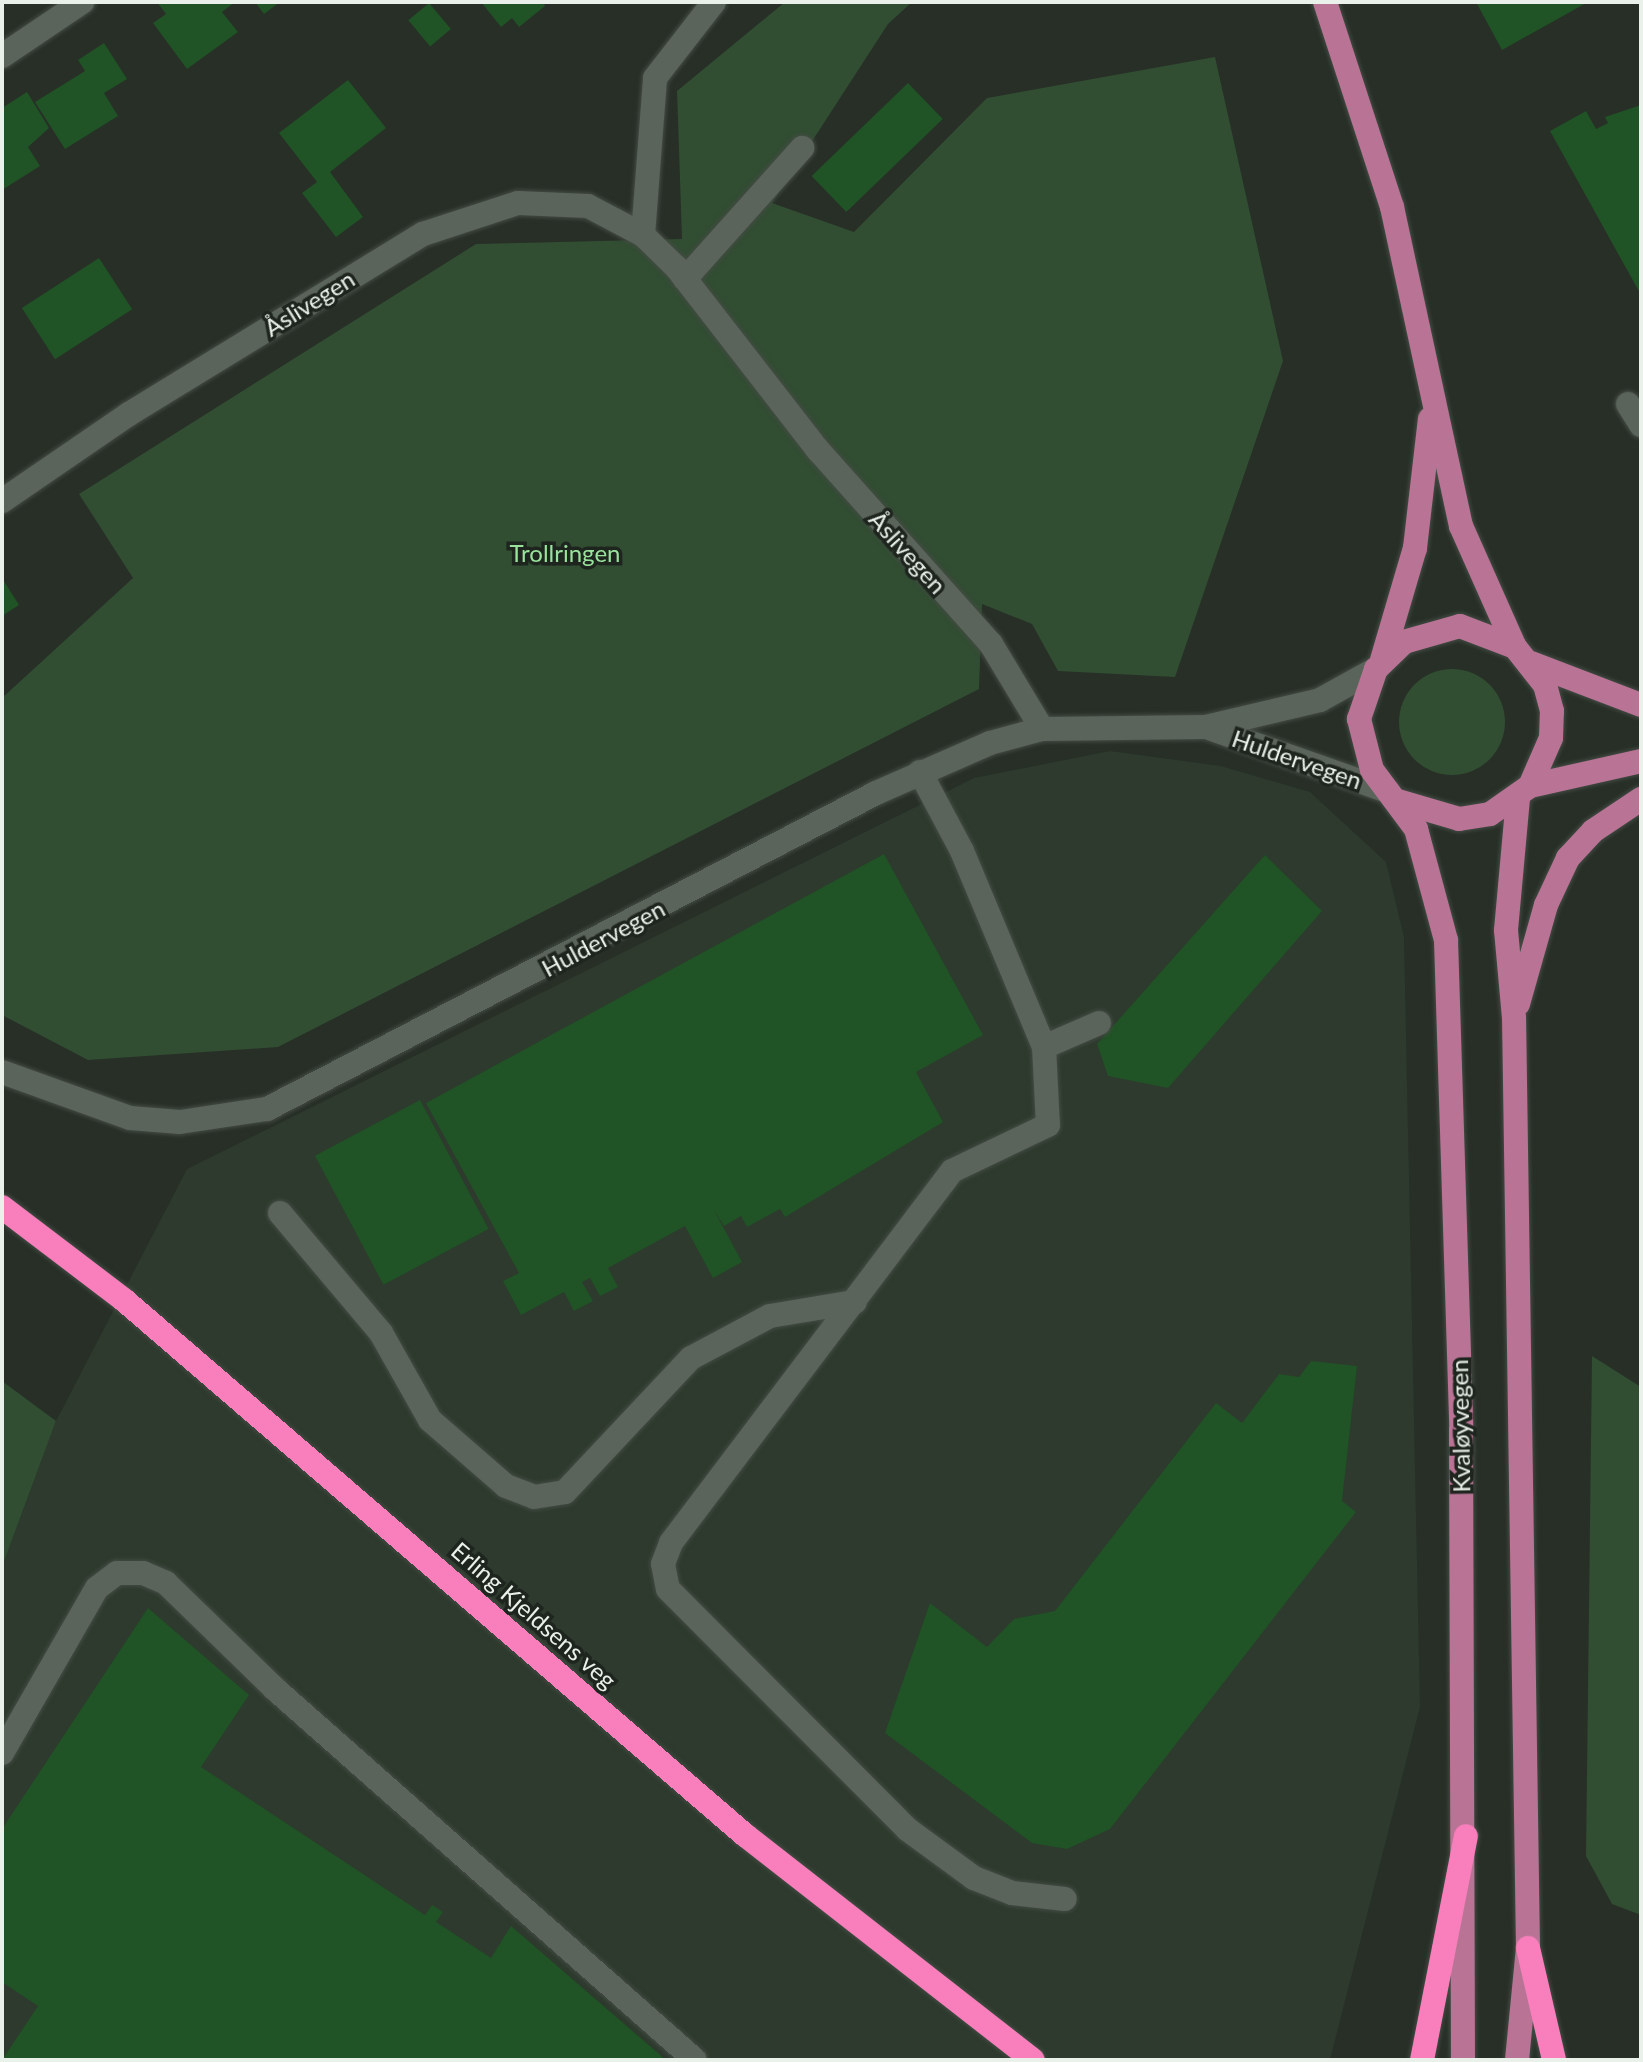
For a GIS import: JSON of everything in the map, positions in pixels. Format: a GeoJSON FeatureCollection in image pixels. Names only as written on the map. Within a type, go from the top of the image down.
{"type":"FeatureCollection","features":[{"type":"Feature","properties":{"kind":"highway","name":"Erling Kjeldsens veg"},"geometry":{"type":"LineString","coordinates":[[2,1207],[124,1300],[782,1865],[1033,2060]]}},
{"type":"Feature","properties":{"kind":"highway"},"geometry":{"type":"LineString","coordinates":[[1422,2060],[1466,1836]]}},
{"type":"Feature","properties":{"kind":"highway"},"geometry":{"type":"LineString","coordinates":[[1528,1948],[1554,2060]]}},
{"type":"Feature","properties":{"kind":"main road"},"geometry":{"type":"LineString","coordinates":[[1325,2],[1392,207],[1432,409],[1477,573],[1552,711],[1551,738],[1524,792],[1506,930],[1514,1018],[1528,1948],[1517,2060]]}},
{"type":"Feature","properties":{"kind":"main road"},"geometry":{"type":"LineString","coordinates":[[1432,409],[1415,548],[1379,665],[1364,693],[1362,746],[1393,796],[1459,819],[1524,792],[1641,761]]}},
{"type":"Feature","properties":{"kind":"main road"},"geometry":{"type":"LineString","coordinates":[[1379,665],[1404,642],[1460,626],[1641,705]]}},
{"type":"Feature","properties":{"kind":"main road","name":"Kvaløyvegen"},"geometry":{"type":"LineString","coordinates":[[1393,796],[1416,829],[1446,940],[1466,1836],[1463,2060]]}},
{"type":"Feature","properties":{"kind":"main road"},"geometry":{"type":"LineString","coordinates":[[1514,1018],[1546,905],[1568,858],[1593,831],[1641,799]]}},
{"type":"Feature","properties":{"kind":"street"},"geometry":{"type":"LineString","coordinates":[[2,56],[82,2]]}},
{"type":"Feature","properties":{"kind":"street"},"geometry":{"type":"LineString","coordinates":[[643,235],[655,78],[714,2]]}},
{"type":"Feature","properties":{"kind":"street"},"geometry":{"type":"LineString","coordinates":[[685,279],[802,148]]}},
{"type":"Feature","properties":{"kind":"street","name":"Åslivegen"},"geometry":{"type":"LineString","coordinates":[[2,501],[369,265],[470,214],[549,201],[588,206],[643,235],[685,279],[818,450],[991,644],[1042,729]]}},
{"type":"Feature","properties":{"kind":"street"},"geometry":{"type":"LineString","coordinates":[[1628,404],[1641,425]]}},
{"type":"Feature","properties":{"kind":"street","name":"Huldervegen"},"geometry":{"type":"LineString","coordinates":[[2,1072],[130,1118],[180,1122],[267,1109],[920,772],[1042,729],[1206,727],[1320,700],[1379,665]]}},
{"type":"Feature","properties":{"kind":"street","name":"Huldervegen"},"geometry":{"type":"LineString","coordinates":[[1206,727],[1393,796]]}},
{"type":"Feature","properties":{"kind":"street"},"geometry":{"type":"LineString","coordinates":[[920,772],[962,851],[1044,1047],[1048,1125],[952,1171],[671,1543],[663,1564],[668,1589],[907,1829],[974,1878],[1012,1893],[1065,1899]]}},
{"type":"Feature","properties":{"kind":"street"},"geometry":{"type":"LineString","coordinates":[[1044,1047],[1099,1023]]}},
{"type":"Feature","properties":{"kind":"street"},"geometry":{"type":"LineString","coordinates":[[280,1213],[381,1333],[430,1420],[506,1486],[534,1497],[565,1492],[691,1358],[770,1316],[855,1302]]}},
{"type":"Feature","properties":{"kind":"street"},"geometry":{"type":"LineString","coordinates":[[2,1753],[97,1588],[117,1573],[166,1583],[275,1689],[695,2060]]}},
{"type":"Feature","properties":{"kind":"shaded area"},"geometry":{"type":"Polygon","coordinates":[[[1110,751],[1221,766],[1310,792],[1386,862],[1404,937],[1420,1707],[1330,2060],[2,2060],[2,1567],[56,1421],[187,1169],[974,778],[1110,751]]]}},
{"type":"Feature","properties":{"kind":"green space","name":"Trollringen"},"geometry":{"type":"Polygon","coordinates":[[[785,2],[912,2],[888,24],[772,203],[854,232],[987,98],[1215,57],[1283,361],[1175,677],[1058,671],[1032,624],[982,604],[979,689],[278,1047],[88,1060],[2,1015],[2,698],[133,578],[79,494],[476,244],[682,239],[677,91],[785,2]]]}},
{"type":"Feature","properties":{"kind":"green space"},"geometry":{"type":"Polygon","coordinates":[[[1452,669],[1472,673],[1490,684],[1501,702],[1505,722],[1501,742],[1490,760],[1472,771],[1452,775],[1432,771],[1414,760],[1403,742],[1399,722],[1403,702],[1414,684],[1432,673],[1452,669]]]}},
{"type":"Feature","properties":{"kind":"green space"},"geometry":{"type":"Polygon","coordinates":[[[1592,1356],[1641,1387],[1641,1915],[1612,1904],[1586,1856],[1592,1356]]]}},
{"type":"Feature","properties":{"kind":"green space"},"geometry":{"type":"Polygon","coordinates":[[[2,1381],[56,1421],[2,1567],[2,1381]]]}},
{"type":"Feature","properties":{"kind":"building"},"geometry":{"type":"Polygon","coordinates":[[[157,2],[235,2],[222,12],[238,32],[187,69],[153,23],[166,14],[157,2]]]}},
{"type":"Feature","properties":{"kind":"building"},"geometry":{"type":"Polygon","coordinates":[[[255,2],[280,2],[264,14],[255,2]]]}},
{"type":"Feature","properties":{"kind":"building"},"geometry":{"type":"Polygon","coordinates":[[[481,2],[543,2],[545,6],[519,27],[512,18],[501,27],[481,2]]]}},
{"type":"Feature","properties":{"kind":"building"},"geometry":{"type":"Polygon","coordinates":[[[1476,2],[1588,2],[1502,50],[1476,2]]]}},
{"type":"Feature","properties":{"kind":"building"},"geometry":{"type":"Polygon","coordinates":[[[429,3],[451,29],[430,46],[408,20],[429,3]]]}},
{"type":"Feature","properties":{"kind":"building"},"geometry":{"type":"Polygon","coordinates":[[[104,43],[127,79],[104,93],[118,116],[65,149],[35,102],[85,71],[78,60],[104,43]]]}},
{"type":"Feature","properties":{"kind":"building"},"geometry":{"type":"Polygon","coordinates":[[[348,80],[386,128],[330,172],[363,217],[336,237],[302,193],[317,182],[279,133],[348,80]]]}},
{"type":"Feature","properties":{"kind":"building"},"geometry":{"type":"Polygon","coordinates":[[[908,83],[943,119],[846,212],[812,176],[908,83]]]}},
{"type":"Feature","properties":{"kind":"building"},"geometry":{"type":"Polygon","coordinates":[[[27,92],[49,128],[28,147],[40,166],[2,190],[2,108],[27,92]]]}},
{"type":"Feature","properties":{"kind":"building"},"geometry":{"type":"Polygon","coordinates":[[[1641,105],[1641,295],[1550,131],[1586,111],[1596,129],[1608,123],[1605,117],[1641,105]]]}},
{"type":"Feature","properties":{"kind":"building"},"geometry":{"type":"Polygon","coordinates":[[[99,258],[132,309],[55,359],[22,308],[99,258]]]}},
{"type":"Feature","properties":{"kind":"building"},"geometry":{"type":"Polygon","coordinates":[[[2,578],[19,605],[2,616],[2,578]]]}},
{"type":"Feature","properties":{"kind":"building"},"geometry":{"type":"Polygon","coordinates":[[[884,854],[983,1035],[916,1072],[943,1122],[785,1217],[780,1209],[747,1227],[741,1216],[724,1226],[714,1210],[742,1262],[713,1278],[685,1226],[608,1268],[618,1287],[600,1296],[590,1278],[582,1282],[593,1301],[574,1311],[564,1292],[521,1315],[503,1281],[519,1273],[426,1103],[884,854]]]}},
{"type":"Feature","properties":{"kind":"building"},"geometry":{"type":"Polygon","coordinates":[[[1265,855],[1322,911],[1168,1088],[1108,1076],[1097,1044],[1265,855]]]}},
{"type":"Feature","properties":{"kind":"building"},"geometry":{"type":"Polygon","coordinates":[[[420,1100],[489,1229],[383,1285],[315,1156],[420,1100]]]}},
{"type":"Feature","properties":{"kind":"building"},"geometry":{"type":"Polygon","coordinates":[[[1311,1361],[1357,1366],[1342,1501],[1356,1512],[1110,1829],[1067,1849],[1032,1843],[885,1733],[930,1603],[987,1647],[1014,1619],[1055,1611],[1216,1403],[1242,1423],[1279,1374],[1299,1377],[1311,1361]]]}},
{"type":"Feature","properties":{"kind":"building"},"geometry":{"type":"Polygon","coordinates":[[[148,1608],[249,1695],[201,1767],[425,1915],[432,1905],[443,1912],[436,1922],[491,1958],[511,1926],[666,2060],[2,2060],[38,2006],[2,1982],[2,1829],[148,1608]]]}}]}
